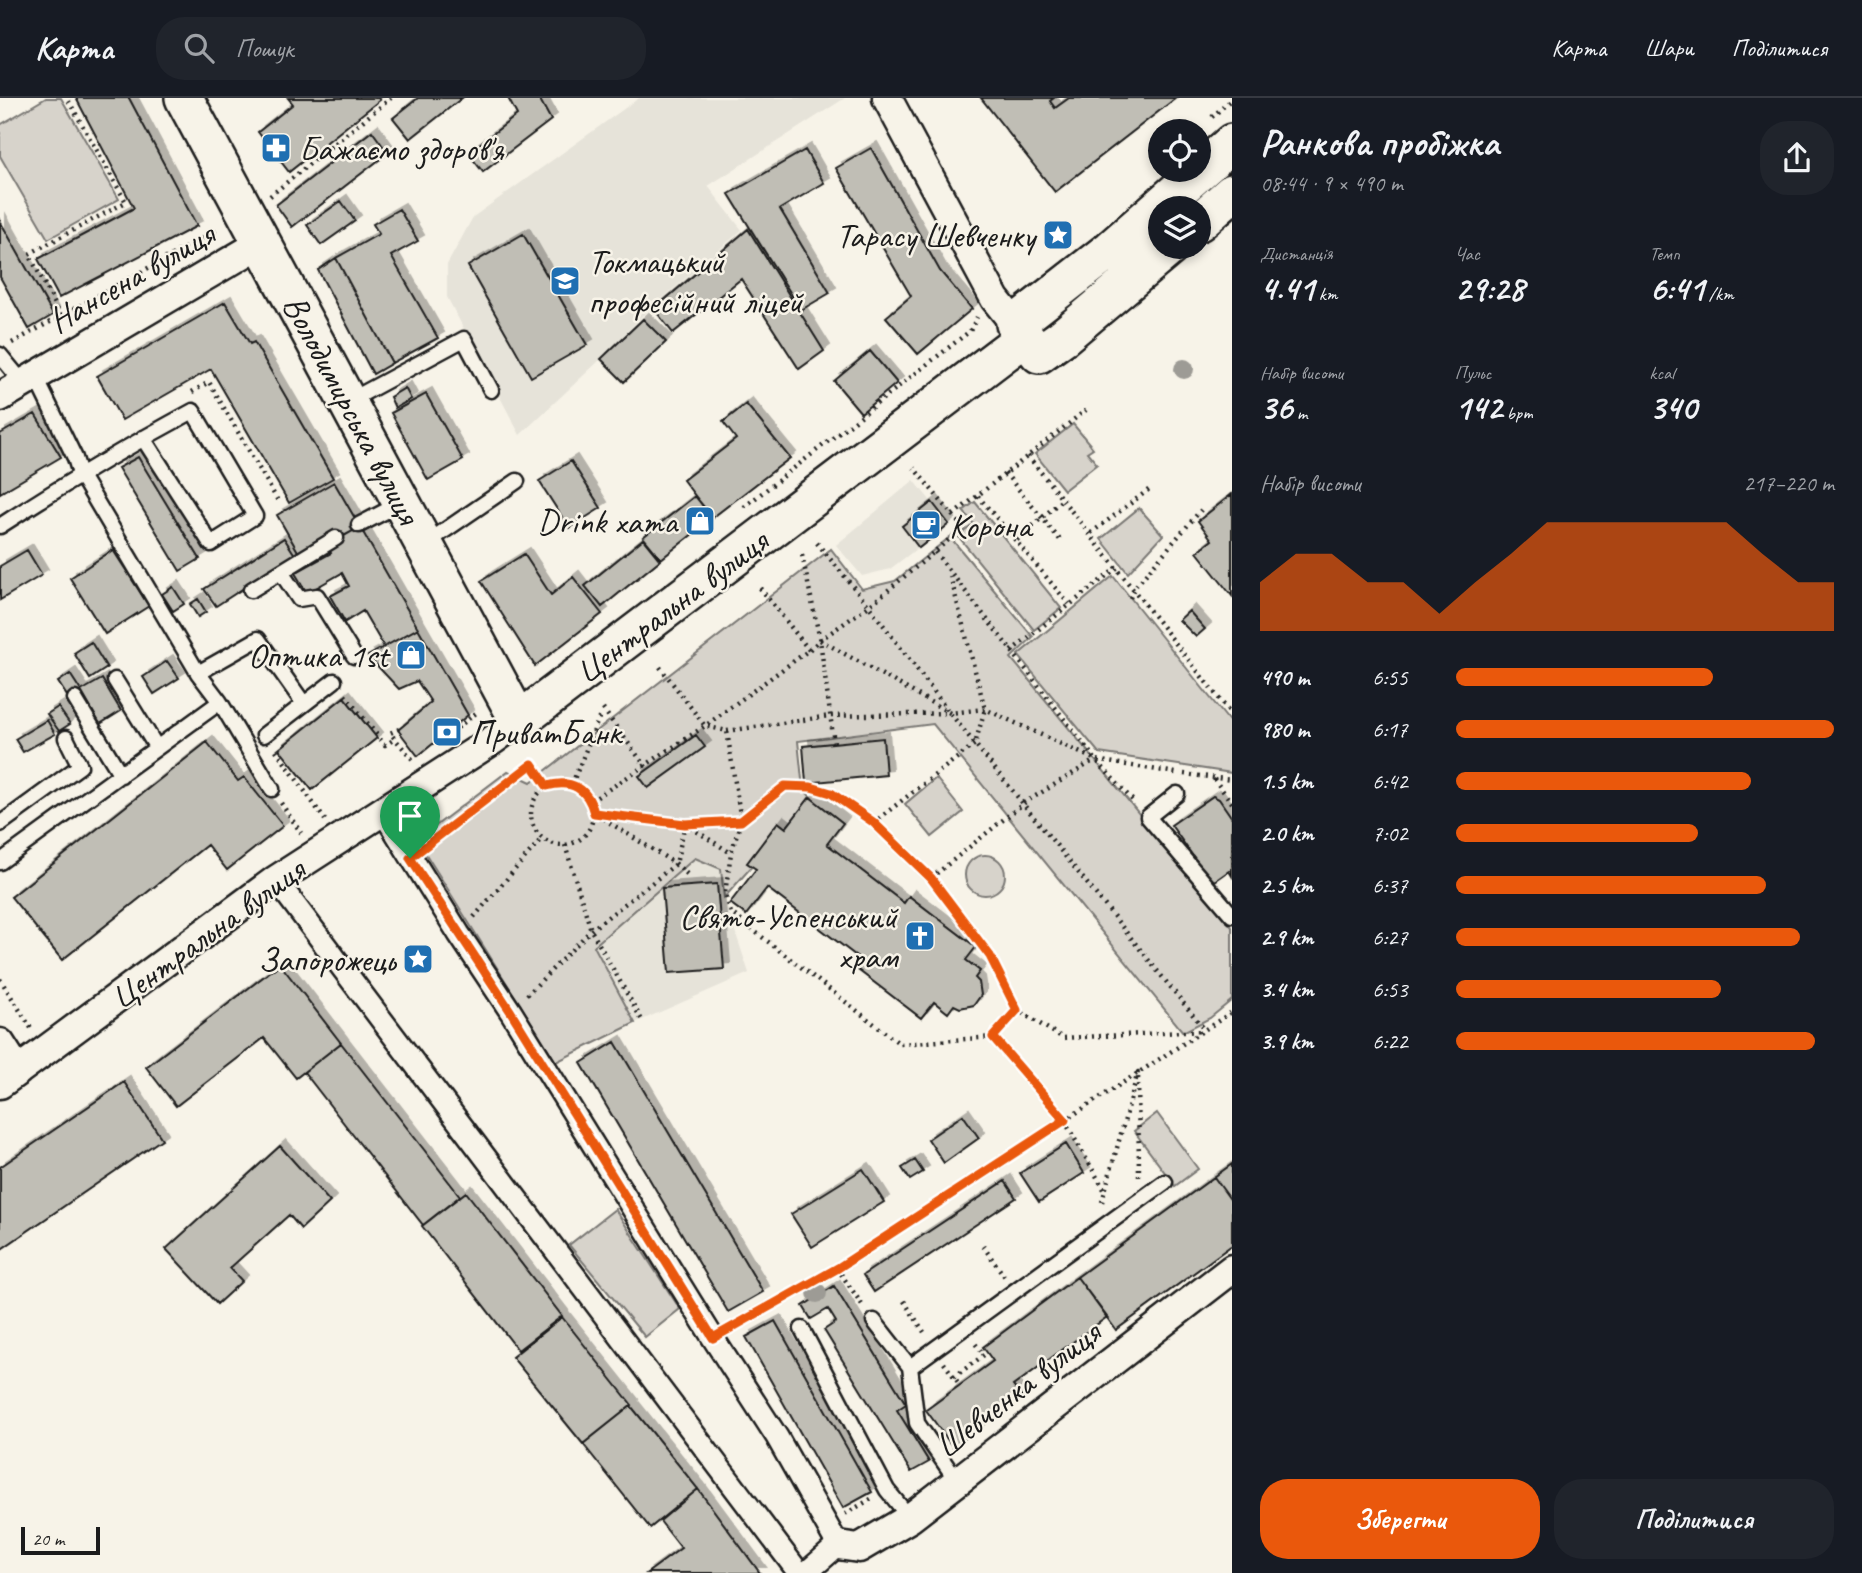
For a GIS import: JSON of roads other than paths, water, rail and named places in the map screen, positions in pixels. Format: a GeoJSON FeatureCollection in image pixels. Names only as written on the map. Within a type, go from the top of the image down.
{"type":"FeatureCollection","features":[{"type":"Feature","properties":{"kind":"street","name":"Володимирська вулиця"},"geometry":{"type":"LineString","coordinates":[[184,98],[264,242],[519,721]]}},
{"type":"Feature","properties":{"kind":"street"},"geometry":{"type":"LineString","coordinates":[[887,98],[995,299],[1039,354],[1156,259]]}},
{"type":"Feature","properties":{"kind":"street","name":"Центральна вулиця"},"geometry":{"type":"LineString","coordinates":[[9,1077],[276,880],[519,721],[1020,330],[1232,143]]}},
{"type":"Feature","properties":{"kind":"street"},"geometry":{"type":"LineString","coordinates":[[1211,211],[1232,192]]}},
{"type":"Feature","properties":{"kind":"street","name":"Нансена вулиця"},"geometry":{"type":"LineString","coordinates":[[19,385],[264,242]]}},
{"type":"Feature","properties":{"kind":"street"},"geometry":{"type":"LineString","coordinates":[[383,812],[777,1437],[838,1545],[806,1573]]}},
{"type":"Feature","properties":{"kind":"street"},"geometry":{"type":"LineString","coordinates":[[276,880],[799,1573]]}},
{"type":"Feature","properties":{"kind":"street"},"geometry":{"type":"LineString","coordinates":[[0,1043],[9,1077]]}},
{"type":"Feature","properties":{"kind":"street","name":"Шевченка вулиця"},"geometry":{"type":"LineString","coordinates":[[838,1545],[859,1548],[910,1518],[1232,1269]]}},
{"type":"Feature","properties":{"kind":"lane"},"geometry":{"type":"LineString","coordinates":[[348,401],[464,339],[491,390]]}},
{"type":"Feature","properties":{"kind":"lane"},"geometry":{"type":"LineString","coordinates":[[5,350],[19,385],[75,458],[80,474],[198,673],[220,702],[272,789]]}},
{"type":"Feature","properties":{"kind":"lane"},"geometry":{"type":"LineString","coordinates":[[0,526],[80,474],[144,438],[192,411],[255,516],[211,544],[144,438]]}},
{"type":"Feature","properties":{"kind":"lane"},"geometry":{"type":"LineString","coordinates":[[424,544],[517,481]]}},
{"type":"Feature","properties":{"kind":"lane"},"geometry":{"type":"LineString","coordinates":[[359,525],[402,502]]}},
{"type":"Feature","properties":{"kind":"lane"},"geometry":{"type":"LineString","coordinates":[[251,590],[336,538]]}},
{"type":"Feature","properties":{"kind":"lane"},"geometry":{"type":"LineString","coordinates":[[281,572],[299,599],[317,596],[354,656]]}},
{"type":"Feature","properties":{"kind":"lane"},"geometry":{"type":"LineString","coordinates":[[198,673],[258,639],[304,704]]}},
{"type":"Feature","properties":{"kind":"lane"},"geometry":{"type":"LineString","coordinates":[[115,680],[157,748]]}},
{"type":"Feature","properties":{"kind":"lane"},"geometry":{"type":"LineString","coordinates":[[264,736],[304,704],[338,686]]}},
{"type":"Feature","properties":{"kind":"lane"},"geometry":{"type":"LineString","coordinates":[[75,699],[121,775]]}},
{"type":"Feature","properties":{"kind":"lane"},"geometry":{"type":"LineString","coordinates":[[0,862],[220,702]]}},
{"type":"Feature","properties":{"kind":"lane"},"geometry":{"type":"LineString","coordinates":[[0,824],[80,766],[66,738]]}},
{"type":"Feature","properties":{"kind":"lane"},"geometry":{"type":"LineString","coordinates":[[1177,794],[1148,817],[1232,915]]}},
{"type":"Feature","properties":{"kind":"lane"},"geometry":{"type":"LineString","coordinates":[[910,1367],[1166,1182]]}},
{"type":"Feature","properties":{"kind":"lane"},"geometry":{"type":"LineString","coordinates":[[874,1321],[910,1367],[917,1423],[957,1481]]}},
{"type":"Feature","properties":{"kind":"lane"},"geometry":{"type":"LineString","coordinates":[[802,1329],[887,1490],[910,1518]]}},
{"type":"Feature","properties":{"kind":"place","name":"Бажаємо здоров'я"},"geometry":{"type":"Point","coordinates":[276,148]}},
{"type":"Feature","properties":{"kind":"place","name":"Тарасу Шевченку"},"geometry":{"type":"Point","coordinates":[1058,235]}},
{"type":"Feature","properties":{"kind":"place","name":"Токмацький професійний ліцей"},"geometry":{"type":"Point","coordinates":[565,281]}},
{"type":"Feature","properties":{"kind":"place","name":"Drink хата"},"geometry":{"type":"Point","coordinates":[700,521]}},
{"type":"Feature","properties":{"kind":"place","name":"Корона"},"geometry":{"type":"Point","coordinates":[926,525]}},
{"type":"Feature","properties":{"kind":"place","name":"Оптика 1st"},"geometry":{"type":"Point","coordinates":[411,655]}},
{"type":"Feature","properties":{"kind":"place","name":"ПриватБанк"},"geometry":{"type":"Point","coordinates":[447,732]}},
{"type":"Feature","properties":{"kind":"place","name":"Свято-Успенський храм"},"geometry":{"type":"Point","coordinates":[920,936]}},
{"type":"Feature","properties":{"kind":"place","name":"Запорожець"},"geometry":{"type":"Point","coordinates":[418,959]}}]}
